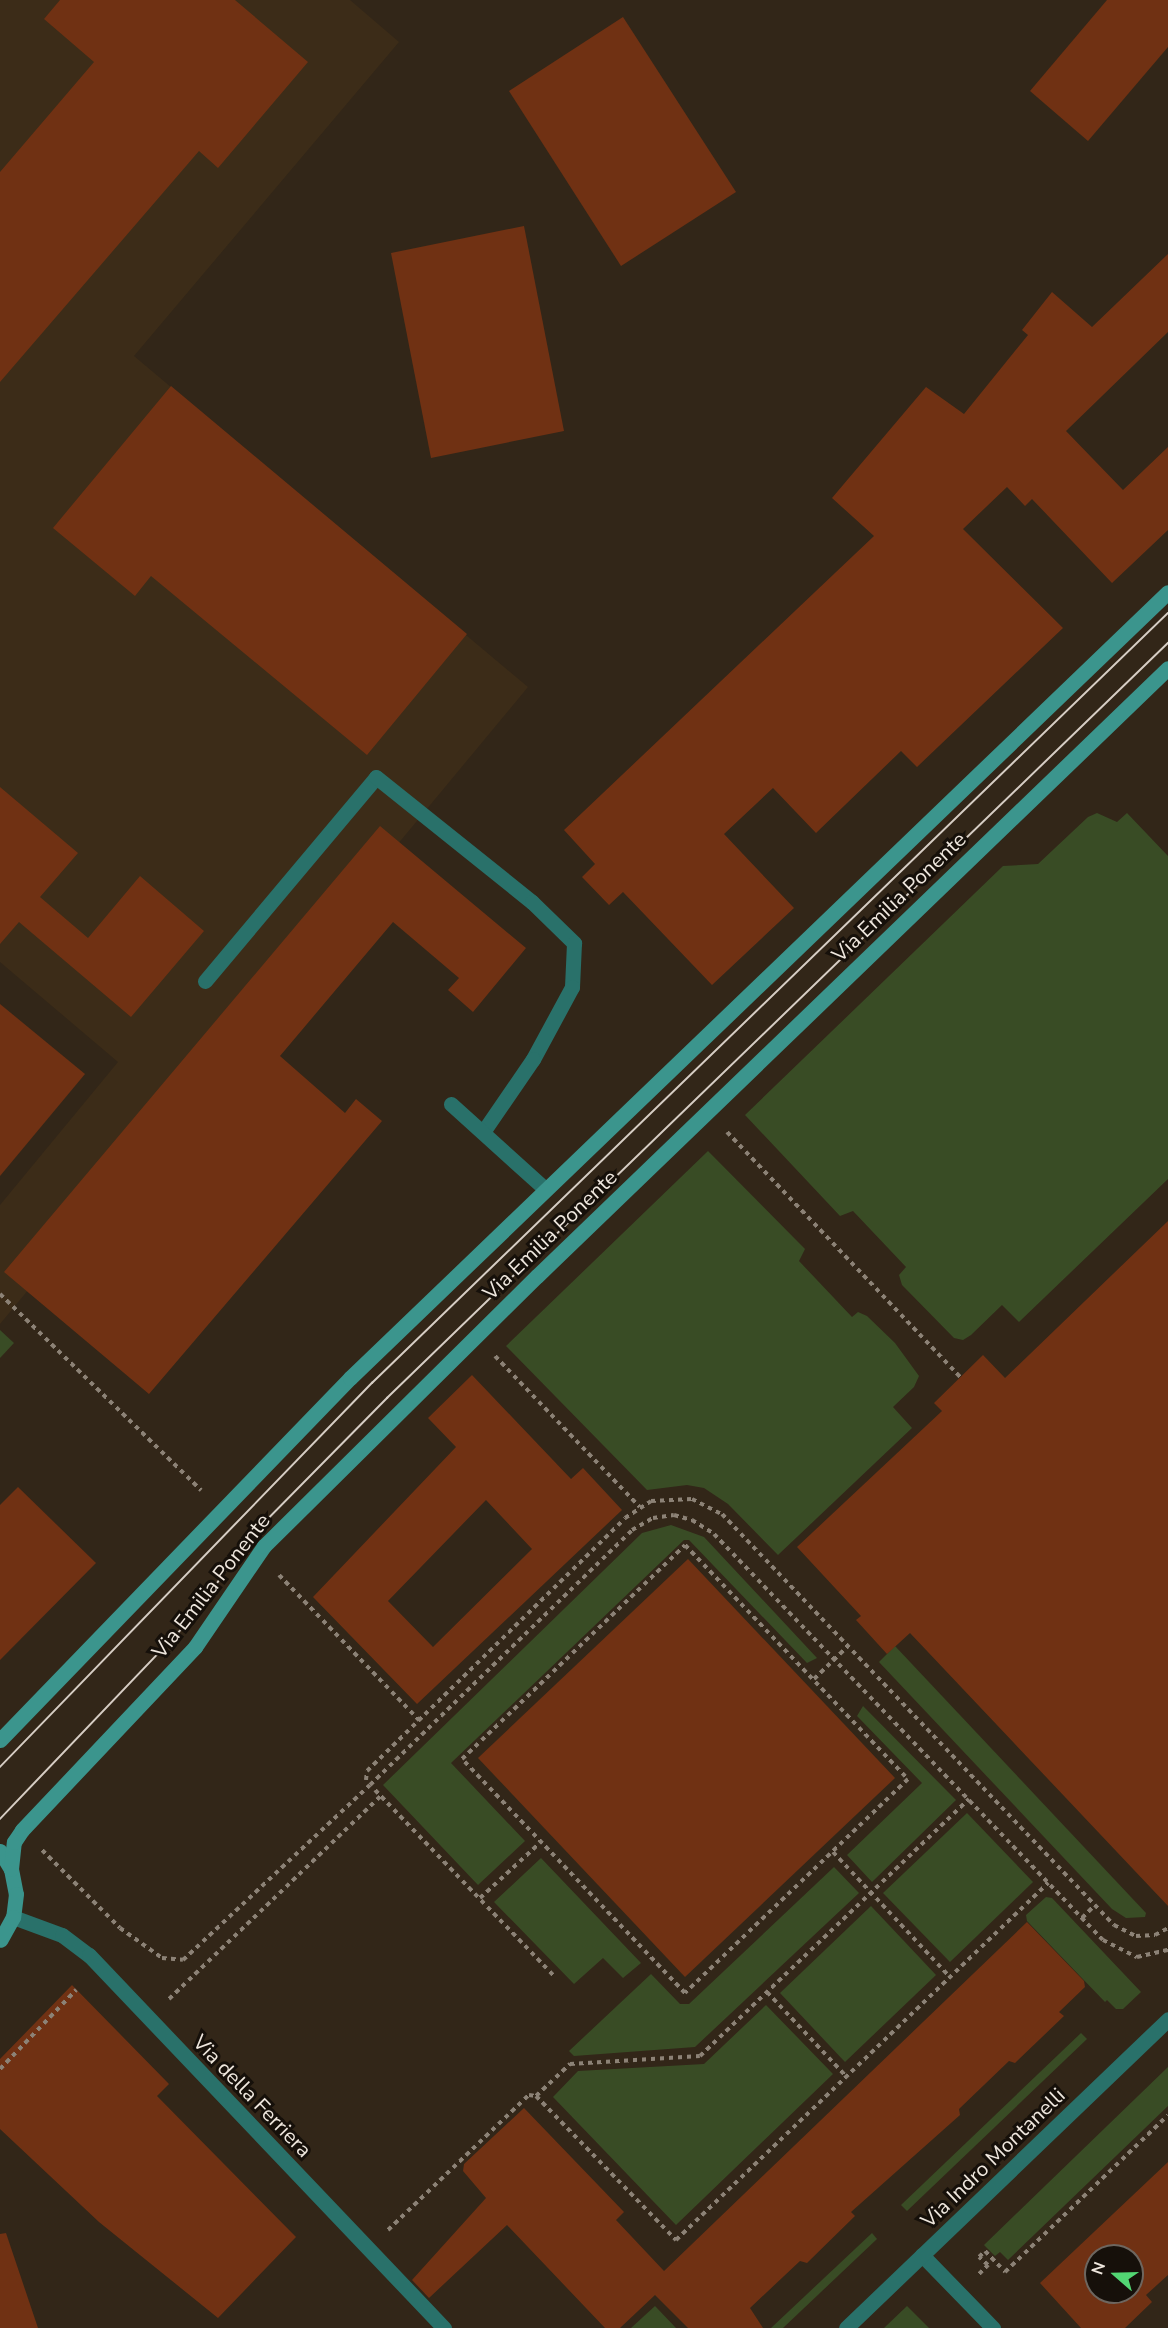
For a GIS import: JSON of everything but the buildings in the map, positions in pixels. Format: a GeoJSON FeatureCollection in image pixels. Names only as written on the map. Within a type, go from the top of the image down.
{"type":"FeatureCollection","features":[{"type":"Feature","properties":{"kind":"main road","name":"Via Emilia Ponente"},"geometry":{"type":"LineString","coordinates":[[0,1740],[350,1378],[544,1188],[1168,592]]}},
{"type":"Feature","properties":{"kind":"main road","name":"Via Emilia Ponente"},"geometry":{"type":"LineString","coordinates":[[0,1940],[13,1917],[16,1894],[11,1869],[12,1849],[22,1830],[195,1647],[264,1546],[537,1276],[1168,668]]}},
{"type":"Feature","properties":{"kind":"main road","name":"Via Emilia Ponente"},"geometry":{"type":"LineString","coordinates":[[0,1851],[11,1869]]}},
{"type":"Feature","properties":{"kind":"street"},"geometry":{"type":"LineString","coordinates":[[205,981],[376,777],[532,902],[574,943],[572,987],[533,1059],[483,1132]]}},
{"type":"Feature","properties":{"kind":"street"},"geometry":{"type":"LineString","coordinates":[[451,1104],[544,1188]]}},
{"type":"Feature","properties":{"kind":"street","name":"Via della Ferriera"},"geometry":{"type":"LineString","coordinates":[[13,1917],[62,1935],[89,1955],[444,2328]]}},
{"type":"Feature","properties":{"kind":"street","name":"Via Indro Montanelli"},"geometry":{"type":"LineString","coordinates":[[846,2328],[1168,2019]]}},
{"type":"Feature","properties":{"kind":"street"},"geometry":{"type":"LineString","coordinates":[[922,2255],[993,2328]]}},
{"type":"Feature","properties":{"kind":"path"},"geometry":{"type":"LineString","coordinates":[[719,1124],[960,1377]]}},
{"type":"Feature","properties":{"kind":"path"},"geometry":{"type":"LineString","coordinates":[[0,1294],[208,1496]]}},
{"type":"Feature","properties":{"kind":"path"},"geometry":{"type":"LineString","coordinates":[[489,1349],[640,1507]]}},
{"type":"Feature","properties":{"kind":"path"},"geometry":{"type":"LineString","coordinates":[[366,1780],[367,1771],[640,1507],[681,1497],[712,1506],[1095,1905],[1127,1934],[1147,1936],[1168,1928]]}},
{"type":"Feature","properties":{"kind":"path"},"geometry":{"type":"LineString","coordinates":[[37,1844],[120,1928],[162,1958],[183,1960],[370,1785],[632,1530],[664,1515],[692,1520],[714,1534],[1082,1918],[1122,1952],[1149,1957],[1168,1950]]}},
{"type":"Feature","properties":{"kind":"path"},"geometry":{"type":"LineString","coordinates":[[686,1545],[814,1679],[908,1779],[685,1993],[462,1759],[686,1545]]}},
{"type":"Feature","properties":{"kind":"path"},"geometry":{"type":"LineString","coordinates":[[270,1566],[419,1720]]}},
{"type":"Feature","properties":{"kind":"path"},"geometry":{"type":"LineString","coordinates":[[814,1679],[848,1646]]}},
{"type":"Feature","properties":{"kind":"path"},"geometry":{"type":"LineString","coordinates":[[375,1790],[553,1975]]}},
{"type":"Feature","properties":{"kind":"path"},"geometry":{"type":"LineString","coordinates":[[168,2000],[381,1796]]}},
{"type":"Feature","properties":{"kind":"path"},"geometry":{"type":"LineString","coordinates":[[386,2232],[529,2096],[536,2096],[570,2064],[700,2056],[969,1799]]}},
{"type":"Feature","properties":{"kind":"path"},"geometry":{"type":"LineString","coordinates":[[480,1898],[541,1842]]}},
{"type":"Feature","properties":{"kind":"path"},"geometry":{"type":"LineString","coordinates":[[832,1852],[950,1977]]}},
{"type":"Feature","properties":{"kind":"path"},"geometry":{"type":"LineString","coordinates":[[536,2096],[676,2240],[1048,1883]]}},
{"type":"Feature","properties":{"kind":"path"},"geometry":{"type":"LineString","coordinates":[[1082,1918],[1095,1905]]}},
{"type":"Feature","properties":{"kind":"path"},"geometry":{"type":"LineString","coordinates":[[0,2069],[76,1990]]}},
{"type":"Feature","properties":{"kind":"path"},"geometry":{"type":"LineString","coordinates":[[767,1992],[846,2076]]}},
{"type":"Feature","properties":{"kind":"path"},"geometry":{"type":"LineString","coordinates":[[979,2274],[988,2265],[980,2257],[985,2252],[1005,2272],[1168,2115]]}},
{"type":"Feature","properties":{"kind":"shaded area"},"geometry":{"type":"Polygon","coordinates":[[[0,0],[350,0],[399,42],[134,356],[528,687],[0,1324],[0,1205],[118,1062],[0,962],[0,0]]]}},
{"type":"Feature","properties":{"kind":"green space"},"geometry":{"type":"Polygon","coordinates":[[[1097,813],[1117,822],[1127,813],[1168,856],[1168,1179],[1019,1322],[1002,1305],[971,1335],[963,1340],[954,1338],[902,1285],[899,1275],[906,1267],[853,1211],[840,1216],[745,1115],[1003,866],[1038,864],[1088,817],[1097,813]]]}},
{"type":"Feature","properties":{"kind":"green space"},"geometry":{"type":"Polygon","coordinates":[[[708,1151],[805,1249],[799,1261],[852,1317],[858,1312],[867,1316],[895,1343],[919,1376],[914,1387],[893,1407],[912,1428],[778,1555],[728,1504],[704,1488],[687,1485],[647,1490],[506,1346],[708,1151]]]}},
{"type":"Feature","properties":{"kind":"green space"},"geometry":{"type":"Polygon","coordinates":[[[0,1330],[14,1343],[0,1358],[0,1330]]]}},
{"type":"Feature","properties":{"kind":"green space"},"geometry":{"type":"Polygon","coordinates":[[[671,1525],[704,1537],[817,1658],[807,1663],[689,1540],[684,1540],[451,1763],[525,1841],[478,1885],[383,1785],[642,1533],[671,1525]]]}},
{"type":"Feature","properties":{"kind":"green space"},"geometry":{"type":"Polygon","coordinates":[[[895,1646],[1146,1913],[1145,1917],[1126,1918],[1112,1909],[879,1662],[895,1646]]]}},
{"type":"Feature","properties":{"kind":"green space"},"geometry":{"type":"Polygon","coordinates":[[[863,1706],[956,1800],[872,1882],[847,1855],[922,1783],[857,1716],[863,1706]]]}},
{"type":"Feature","properties":{"kind":"green space"},"geometry":{"type":"Polygon","coordinates":[[[967,1813],[1033,1882],[950,1962],[883,1893],[967,1813]]]}},
{"type":"Feature","properties":{"kind":"green space"},"geometry":{"type":"Polygon","coordinates":[[[541,1858],[641,1963],[623,1978],[603,1958],[574,1984],[494,1902],[541,1858]]]}},
{"type":"Feature","properties":{"kind":"green space"},"geometry":{"type":"Polygon","coordinates":[[[834,1867],[859,1893],[695,2047],[574,2056],[569,2051],[651,1974],[680,2004],[689,2004],[834,1867]]]}},
{"type":"Feature","properties":{"kind":"green space"},"geometry":{"type":"Polygon","coordinates":[[[1046,1897],[1052,1898],[1141,1992],[1123,2009],[1116,2009],[1107,2000],[1105,2002],[1027,1921],[1026,1915],[1046,1897]]]}},
{"type":"Feature","properties":{"kind":"green space"},"geometry":{"type":"Polygon","coordinates":[[[871,1906],[936,1975],[845,2062],[780,1993],[871,1906]]]}},
{"type":"Feature","properties":{"kind":"green space"},"geometry":{"type":"Polygon","coordinates":[[[766,2005],[833,2074],[676,2225],[553,2097],[578,2071],[704,2064],[766,2005]]]}},
{"type":"Feature","properties":{"kind":"green space"},"geometry":{"type":"Polygon","coordinates":[[[1081,2033],[1087,2039],[907,2211],[901,2205],[1081,2033]]]}},
{"type":"Feature","properties":{"kind":"green space"},"geometry":{"type":"Polygon","coordinates":[[[1168,2067],[1168,2106],[1008,2260],[1000,2252],[995,2256],[984,2245],[1168,2067]]]}},
{"type":"Feature","properties":{"kind":"green space"},"geometry":{"type":"Polygon","coordinates":[[[872,2233],[877,2239],[783,2328],[771,2328],[872,2233]]]}},
{"type":"Feature","properties":{"kind":"green space"},"geometry":{"type":"Polygon","coordinates":[[[655,2306],[676,2328],[631,2328],[655,2306]]]}},
{"type":"Feature","properties":{"kind":"green space"},"geometry":{"type":"Polygon","coordinates":[[[907,2306],[929,2328],[884,2328],[907,2306]]]}},
{"type":"Feature","properties":{"kind":"tram line"},"geometry":{"type":"LineString","coordinates":[[0,1767],[372,1383],[1168,613]]}},
{"type":"Feature","properties":{"kind":"tram line"},"geometry":{"type":"LineString","coordinates":[[0,1819],[192,1618],[251,1536],[387,1398],[1168,643]]}}]}
